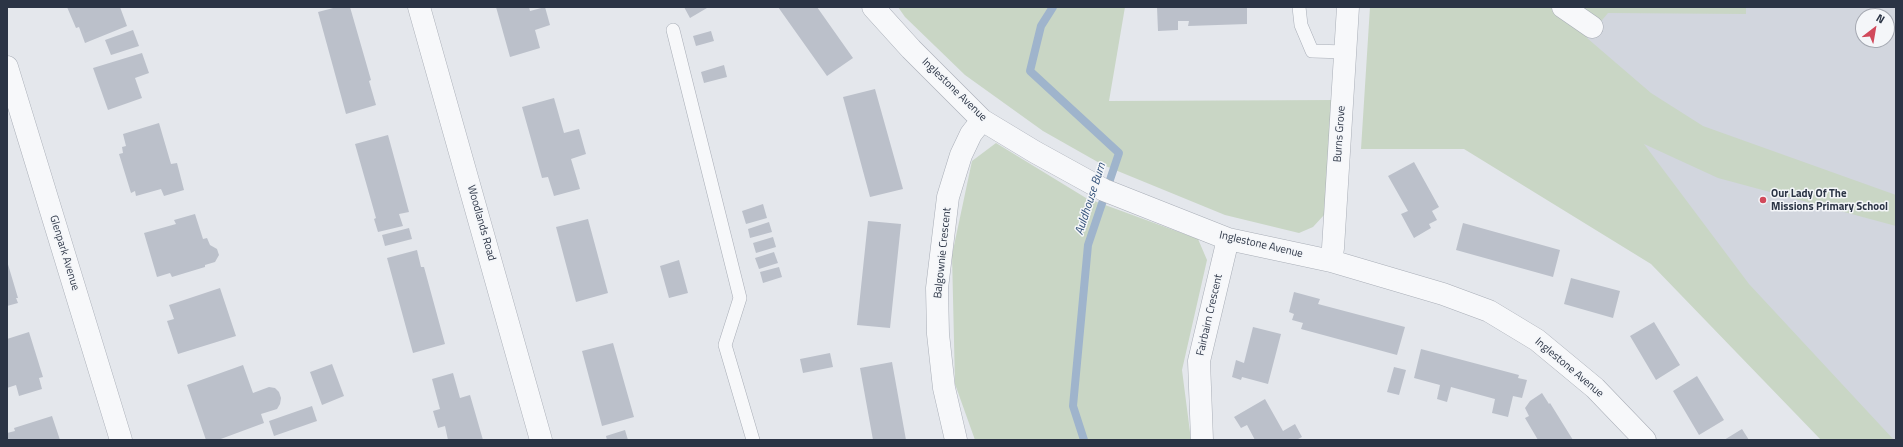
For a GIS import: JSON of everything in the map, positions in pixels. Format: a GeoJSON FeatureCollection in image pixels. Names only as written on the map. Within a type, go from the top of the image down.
{"type":"FeatureCollection","features":[{"type":"Feature","properties":{"kind":"street","name":"Woodlands Road"},"geometry":{"type":"LineString","coordinates":[[419,7],[541,440]]}},
{"type":"Feature","properties":{"kind":"street","name":"Inglestone Avenue"},"geometry":{"type":"LineString","coordinates":[[873,7],[982,120],[1035,152],[1104,190],[1228,239],[1330,261],[1443,294],[1489,311],[1537,340],[1594,388],[1645,440]]}},
{"type":"Feature","properties":{"kind":"street","name":"Burns Grove"},"geometry":{"type":"LineString","coordinates":[[1330,261],[1333,248],[1348,7]]}},
{"type":"Feature","properties":{"kind":"street"},"geometry":{"type":"LineString","coordinates":[[1563,7],[1592,26]]}},
{"type":"Feature","properties":{"kind":"street","name":"Glenpark Avenue"},"geometry":{"type":"LineString","coordinates":[[7,67],[121,440]]}},
{"type":"Feature","properties":{"kind":"street","name":"Balgownie Crescent"},"geometry":{"type":"LineString","coordinates":[[956,440],[944,388],[938,334],[937,288],[948,197],[962,155],[972,134],[982,120]]}},
{"type":"Feature","properties":{"kind":"street","name":"Fairbairn Crescent"},"geometry":{"type":"LineString","coordinates":[[1202,440],[1199,361],[1228,239]]}},
{"type":"Feature","properties":{"kind":"lane"},"geometry":{"type":"LineString","coordinates":[[1299,7],[1301,25],[1312,51],[1346,52]]}},
{"type":"Feature","properties":{"kind":"lane"},"geometry":{"type":"LineString","coordinates":[[673,30],[740,298],[725,345],[753,440]]}},
{"type":"Feature","properties":{"kind":"shaded area","name":"Our Lady Of The Missions Primary School"},"geometry":{"type":"Polygon","coordinates":[[[1454,7],[1896,7],[1896,440],[1850,440],[1454,7]]]}},
{"type":"Feature","properties":{"kind":"green space"},"geometry":{"type":"Polygon","coordinates":[[[898,7],[1125,7],[1109,101],[1337,100],[1324,215],[1313,227],[1299,233],[1225,215],[1103,165],[1043,131],[965,75],[905,17],[898,7]]]}},
{"type":"Feature","properties":{"kind":"green space"},"geometry":{"type":"Polygon","coordinates":[[[1370,7],[1746,7],[1746,14],[1608,13],[1587,38],[1651,93],[1703,126],[1896,195],[1896,226],[1718,178],[1644,144],[1749,284],[1894,440],[1821,440],[1651,264],[1464,149],[1361,149],[1370,7]]]}},
{"type":"Feature","properties":{"kind":"green space"},"geometry":{"type":"Polygon","coordinates":[[[996,143],[1086,198],[1198,239],[1207,260],[1182,370],[1191,440],[975,440],[955,384],[952,255],[972,161],[996,143]]]}},
{"type":"Feature","properties":{"kind":"building"},"geometry":{"type":"Polygon","coordinates":[[[67,7],[120,7],[127,26],[85,43],[79,27],[76,28],[67,7]]]}},
{"type":"Feature","properties":{"kind":"building"},"geometry":{"type":"Polygon","coordinates":[[[337,7],[350,7],[371,80],[369,81],[376,105],[346,114],[318,12],[337,7]]]}},
{"type":"Feature","properties":{"kind":"building"},"geometry":{"type":"Polygon","coordinates":[[[496,7],[529,7],[530,11],[545,7],[550,25],[535,30],[540,48],[510,57],[496,7]]]}},
{"type":"Feature","properties":{"kind":"building"},"geometry":{"type":"Polygon","coordinates":[[[684,7],[706,7],[707,8],[690,18],[684,7]]]}},
{"type":"Feature","properties":{"kind":"building"},"geometry":{"type":"Polygon","coordinates":[[[778,7],[817,7],[853,58],[827,76],[778,7]]]}},
{"type":"Feature","properties":{"kind":"building"},"geometry":{"type":"Polygon","coordinates":[[[1157,7],[1247,7],[1247,24],[1188,26],[1189,21],[1178,21],[1178,30],[1158,31],[1157,7]]]}},
{"type":"Feature","properties":{"kind":"building"},"geometry":{"type":"Polygon","coordinates":[[[133,30],[139,46],[111,55],[105,40],[133,30]]]}},
{"type":"Feature","properties":{"kind":"building"},"geometry":{"type":"Polygon","coordinates":[[[711,31],[714,41],[696,46],[693,36],[711,31]]]}},
{"type":"Feature","properties":{"kind":"building"},"geometry":{"type":"Polygon","coordinates":[[[142,53],[149,73],[135,78],[142,98],[108,110],[93,68],[142,53]]]}},
{"type":"Feature","properties":{"kind":"building"},"geometry":{"type":"Polygon","coordinates":[[[724,65],[727,77],[704,83],[701,72],[724,65]]]}},
{"type":"Feature","properties":{"kind":"building"},"geometry":{"type":"Polygon","coordinates":[[[875,89],[903,189],[870,197],[843,97],[875,89]]]}},
{"type":"Feature","properties":{"kind":"building"},"geometry":{"type":"Polygon","coordinates":[[[554,98],[564,133],[579,129],[586,154],[571,159],[580,189],[554,196],[548,177],[542,178],[522,107],[554,98]]]}},
{"type":"Feature","properties":{"kind":"building"},"geometry":{"type":"Polygon","coordinates":[[[159,123],[171,164],[177,163],[184,190],[164,196],[161,189],[136,196],[135,191],[131,193],[119,154],[123,153],[122,147],[126,146],[123,134],[159,123]]]}},
{"type":"Feature","properties":{"kind":"building"},"geometry":{"type":"Polygon","coordinates":[[[388,135],[409,212],[399,214],[403,226],[378,232],[374,219],[376,218],[355,144],[388,135]]]}},
{"type":"Feature","properties":{"kind":"building"},"geometry":{"type":"Polygon","coordinates":[[[1414,162],[1439,207],[1432,211],[1437,220],[1429,224],[1431,228],[1414,238],[1401,214],[1408,211],[1388,176],[1414,162]]]}},
{"type":"Feature","properties":{"kind":"building"},"geometry":{"type":"Polygon","coordinates":[[[763,204],[767,218],[746,224],[742,211],[763,204]]]}},
{"type":"Feature","properties":{"kind":"building"},"geometry":{"type":"Polygon","coordinates":[[[195,214],[203,239],[207,238],[210,245],[217,249],[219,255],[215,262],[205,265],[205,267],[172,277],[170,273],[157,277],[144,233],[176,224],[174,220],[195,214]]]}},
{"type":"Feature","properties":{"kind":"building"},"geometry":{"type":"Polygon","coordinates":[[[588,219],[608,293],[576,302],[556,227],[588,219]]]}},
{"type":"Feature","properties":{"kind":"building"},"geometry":{"type":"Polygon","coordinates":[[[868,221],[901,224],[890,328],[857,325],[868,221]]]}},
{"type":"Feature","properties":{"kind":"building"},"geometry":{"type":"Polygon","coordinates":[[[769,222],[772,232],[750,238],[748,229],[769,222]]]}},
{"type":"Feature","properties":{"kind":"building"},"geometry":{"type":"Polygon","coordinates":[[[1463,223],[1560,250],[1553,277],[1456,250],[1463,223]]]}},
{"type":"Feature","properties":{"kind":"building"},"geometry":{"type":"Polygon","coordinates":[[[409,228],[412,239],[385,246],[382,235],[409,228]]]}},
{"type":"Feature","properties":{"kind":"building"},"geometry":{"type":"Polygon","coordinates":[[[773,237],[776,247],[756,253],[753,243],[773,237]]]}},
{"type":"Feature","properties":{"kind":"building"},"geometry":{"type":"Polygon","coordinates":[[[417,250],[421,267],[424,267],[445,344],[413,353],[387,258],[417,250]]]}},
{"type":"Feature","properties":{"kind":"building"},"geometry":{"type":"Polygon","coordinates":[[[774,252],[778,263],[759,269],[755,258],[774,252]]]}},
{"type":"Feature","properties":{"kind":"building"},"geometry":{"type":"Polygon","coordinates":[[[679,260],[688,293],[669,298],[660,266],[679,260]]]}},
{"type":"Feature","properties":{"kind":"building"},"geometry":{"type":"Polygon","coordinates":[[[7,261],[18,298],[16,298],[18,303],[7,306],[7,261]]]}},
{"type":"Feature","properties":{"kind":"building"},"geometry":{"type":"Polygon","coordinates":[[[779,267],[782,277],[763,283],[760,272],[779,267]]]}},
{"type":"Feature","properties":{"kind":"building"},"geometry":{"type":"Polygon","coordinates":[[[1571,278],[1620,291],[1613,318],[1564,304],[1571,278]]]}},
{"type":"Feature","properties":{"kind":"building"},"geometry":{"type":"Polygon","coordinates":[[[220,288],[236,336],[178,354],[167,321],[174,319],[169,305],[220,288]]]}},
{"type":"Feature","properties":{"kind":"building"},"geometry":{"type":"Polygon","coordinates":[[[1294,292],[1320,299],[1318,304],[1405,327],[1397,355],[1301,329],[1303,323],[1292,320],[1294,314],[1289,312],[1294,292]]]}},
{"type":"Feature","properties":{"kind":"building"},"geometry":{"type":"Polygon","coordinates":[[[1654,322],[1680,365],[1656,380],[1630,336],[1654,322]]]}},
{"type":"Feature","properties":{"kind":"building"},"geometry":{"type":"Polygon","coordinates":[[[1253,327],[1281,334],[1268,384],[1242,377],[1241,380],[1232,377],[1236,360],[1244,363],[1253,327]]]}},
{"type":"Feature","properties":{"kind":"building"},"geometry":{"type":"Polygon","coordinates":[[[29,332],[43,377],[39,378],[42,389],[19,396],[16,385],[7,388],[7,339],[29,332]]]}},
{"type":"Feature","properties":{"kind":"building"},"geometry":{"type":"Polygon","coordinates":[[[613,343],[634,417],[602,426],[582,351],[613,343]]]}},
{"type":"Feature","properties":{"kind":"building"},"geometry":{"type":"Polygon","coordinates":[[[1421,349],[1519,375],[1518,378],[1527,380],[1522,398],[1513,396],[1508,417],[1492,413],[1495,399],[1451,387],[1447,402],[1437,399],[1440,385],[1414,378],[1421,349]]]}},
{"type":"Feature","properties":{"kind":"building"},"geometry":{"type":"Polygon","coordinates":[[[830,353],[833,367],[803,373],[800,359],[830,353]]]}},
{"type":"Feature","properties":{"kind":"building"},"geometry":{"type":"Polygon","coordinates":[[[892,362],[906,440],[873,440],[860,368],[892,362]]]}},
{"type":"Feature","properties":{"kind":"building"},"geometry":{"type":"Polygon","coordinates":[[[332,364],[344,396],[322,405],[310,372],[332,364]]]}},
{"type":"Feature","properties":{"kind":"building"},"geometry":{"type":"Polygon","coordinates":[[[243,365],[253,393],[269,387],[275,388],[279,392],[281,398],[280,404],[277,409],[261,414],[264,423],[218,440],[206,440],[187,385],[243,365]]]}},
{"type":"Feature","properties":{"kind":"building"},"geometry":{"type":"Polygon","coordinates":[[[1394,367],[1406,370],[1399,395],[1387,392],[1394,367]]]}},
{"type":"Feature","properties":{"kind":"building"},"geometry":{"type":"Polygon","coordinates":[[[453,373],[460,398],[470,395],[483,440],[448,440],[445,426],[438,428],[433,411],[440,409],[432,379],[453,373]]]}},
{"type":"Feature","properties":{"kind":"building"},"geometry":{"type":"Polygon","coordinates":[[[1697,376],[1724,420],[1699,435],[1673,391],[1697,376]]]}},
{"type":"Feature","properties":{"kind":"building"},"geometry":{"type":"Polygon","coordinates":[[[1542,393],[1573,440],[1538,440],[1525,418],[1529,416],[1525,408],[1530,401],[1542,393]]]}},
{"type":"Feature","properties":{"kind":"building"},"geometry":{"type":"Polygon","coordinates":[[[1265,399],[1283,431],[1295,424],[1302,437],[1296,440],[1255,440],[1247,425],[1241,428],[1234,417],[1265,399]]]}},
{"type":"Feature","properties":{"kind":"building"},"geometry":{"type":"Polygon","coordinates":[[[312,406],[317,421],[274,436],[269,421],[312,406]]]}},
{"type":"Feature","properties":{"kind":"building"},"geometry":{"type":"Polygon","coordinates":[[[52,416],[60,440],[8,440],[7,433],[15,431],[14,428],[52,416]]]}},
{"type":"Feature","properties":{"kind":"building"},"geometry":{"type":"Polygon","coordinates":[[[1742,429],[1749,440],[1724,440],[1742,429]]]}},
{"type":"Feature","properties":{"kind":"building"},"geometry":{"type":"Polygon","coordinates":[[[625,430],[628,440],[607,440],[606,436],[625,430]]]}},
{"type":"Feature","properties":{"kind":"waterway","name":"Auldhouse Burn"},"geometry":{"type":"LineString","coordinates":[[1053,7],[1041,26],[1030,71],[1119,153],[1088,245],[1073,406],[1084,440]]}},
{"type":"Feature","properties":{"kind":"place","name":"Our Lady Of The Missions Primary School"},"geometry":{"type":"Point","coordinates":[1763,200]}}]}
